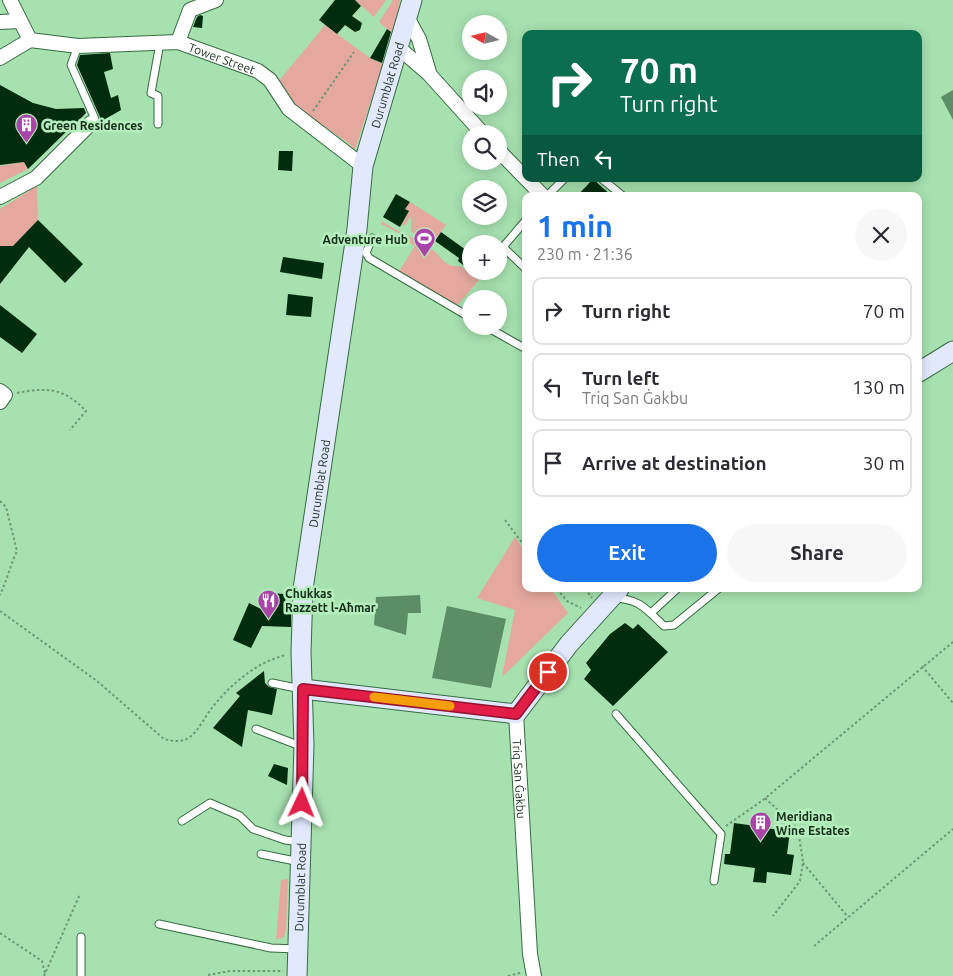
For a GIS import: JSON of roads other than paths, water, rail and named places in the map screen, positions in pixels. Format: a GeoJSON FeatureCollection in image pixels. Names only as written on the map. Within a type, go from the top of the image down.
{"type":"FeatureCollection","features":[{"type":"Feature","properties":{"kind":"street"},"geometry":{"type":"LineString","coordinates":[[0,58],[30,40],[10,0]]}},
{"type":"Feature","properties":{"kind":"street"},"geometry":{"type":"LineString","coordinates":[[178,42],[190,10],[216,0]]}},
{"type":"Feature","properties":{"kind":"street"},"geometry":{"type":"LineString","coordinates":[[410,8],[429,74]]}},
{"type":"Feature","properties":{"kind":"street","name":"Durumblat Road"},"geometry":{"type":"LineString","coordinates":[[297,974],[304,746],[301,652],[303,588],[357,229],[363,166],[410,8]]}},
{"type":"Feature","properties":{"kind":"street"},"geometry":{"type":"LineString","coordinates":[[0,22],[19,21]]}},
{"type":"Feature","properties":{"kind":"street","name":"Tower Street"},"geometry":{"type":"LineString","coordinates":[[30,40],[78,46],[178,42],[262,73],[270,80],[289,109],[363,166]]}},
{"type":"Feature","properties":{"kind":"street"},"geometry":{"type":"LineString","coordinates":[[399,48],[429,74],[475,125]]}},
{"type":"Feature","properties":{"kind":"street"},"geometry":{"type":"LineString","coordinates":[[0,197],[36,178],[77,129],[93,121]]}},
{"type":"Feature","properties":{"kind":"street"},"geometry":{"type":"LineString","coordinates":[[507,159],[522,175]]}},
{"type":"Feature","properties":{"kind":"street"},"geometry":{"type":"LineString","coordinates":[[529,182],[539,192]]}},
{"type":"Feature","properties":{"kind":"street"},"geometry":{"type":"LineString","coordinates":[[922,370],[953,351]]}},
{"type":"Feature","properties":{"kind":"street"},"geometry":{"type":"LineString","coordinates":[[303,689],[516,714],[569,644],[615,593]]}},
{"type":"Feature","properties":{"kind":"street","name":"Triq San Ġakbu"},"geometry":{"type":"LineString","coordinates":[[516,714],[530,954],[534,976]]}},
{"type":"Feature","properties":{"kind":"lane"},"geometry":{"type":"LineString","coordinates":[[158,124],[158,96],[151,93],[160,43]]}},
{"type":"Feature","properties":{"kind":"lane"},"geometry":{"type":"LineString","coordinates":[[78,46],[71,65],[93,121]]}},
{"type":"Feature","properties":{"kind":"lane"},"geometry":{"type":"LineString","coordinates":[[552,192],[561,182]]}},
{"type":"Feature","properties":{"kind":"lane"},"geometry":{"type":"LineString","coordinates":[[606,182],[618,192]]}},
{"type":"Feature","properties":{"kind":"lane"},"geometry":{"type":"LineString","coordinates":[[522,225],[503,247],[522,265]]}},
{"type":"Feature","properties":{"kind":"lane"},"geometry":{"type":"LineString","coordinates":[[372,238],[366,252],[369,258],[462,313]]}},
{"type":"Feature","properties":{"kind":"lane"},"geometry":{"type":"LineString","coordinates":[[502,335],[522,346]]}},
{"type":"Feature","properties":{"kind":"lane"},"geometry":{"type":"LineString","coordinates":[[651,613],[674,592]]}},
{"type":"Feature","properties":{"kind":"lane"},"geometry":{"type":"LineString","coordinates":[[615,593],[640,603],[664,626],[674,626],[714,592]]}},
{"type":"Feature","properties":{"kind":"lane"},"geometry":{"type":"LineString","coordinates":[[272,683],[303,689]]}},
{"type":"Feature","properties":{"kind":"lane"},"geometry":{"type":"LineString","coordinates":[[616,714],[721,834],[714,882]]}},
{"type":"Feature","properties":{"kind":"lane"},"geometry":{"type":"LineString","coordinates":[[256,729],[304,746]]}},
{"type":"Feature","properties":{"kind":"lane"},"geometry":{"type":"LineString","coordinates":[[182,821],[210,803],[240,816],[253,829],[285,840],[301,842]]}},
{"type":"Feature","properties":{"kind":"lane"},"geometry":{"type":"LineString","coordinates":[[261,854],[300,862]]}},
{"type":"Feature","properties":{"kind":"lane"},"geometry":{"type":"LineString","coordinates":[[159,924],[271,948],[298,949]]}},
{"type":"Feature","properties":{"kind":"lane"},"geometry":{"type":"LineString","coordinates":[[81,937],[81,976]]}},
{"type":"Feature","properties":{"kind":"place","name":"Green Residences"},"geometry":{"type":"Point","coordinates":[27,144]}},
{"type":"Feature","properties":{"kind":"place","name":"Adventure Hub"},"geometry":{"type":"Point","coordinates":[424,258]}},
{"type":"Feature","properties":{"kind":"place","name":"Chukkas Razzett l-Aħmar"},"geometry":{"type":"Point","coordinates":[269,619]}},
{"type":"Feature","properties":{"kind":"place","name":"Meridiana Wine Estates"},"geometry":{"type":"Point","coordinates":[760,842]}}]}
